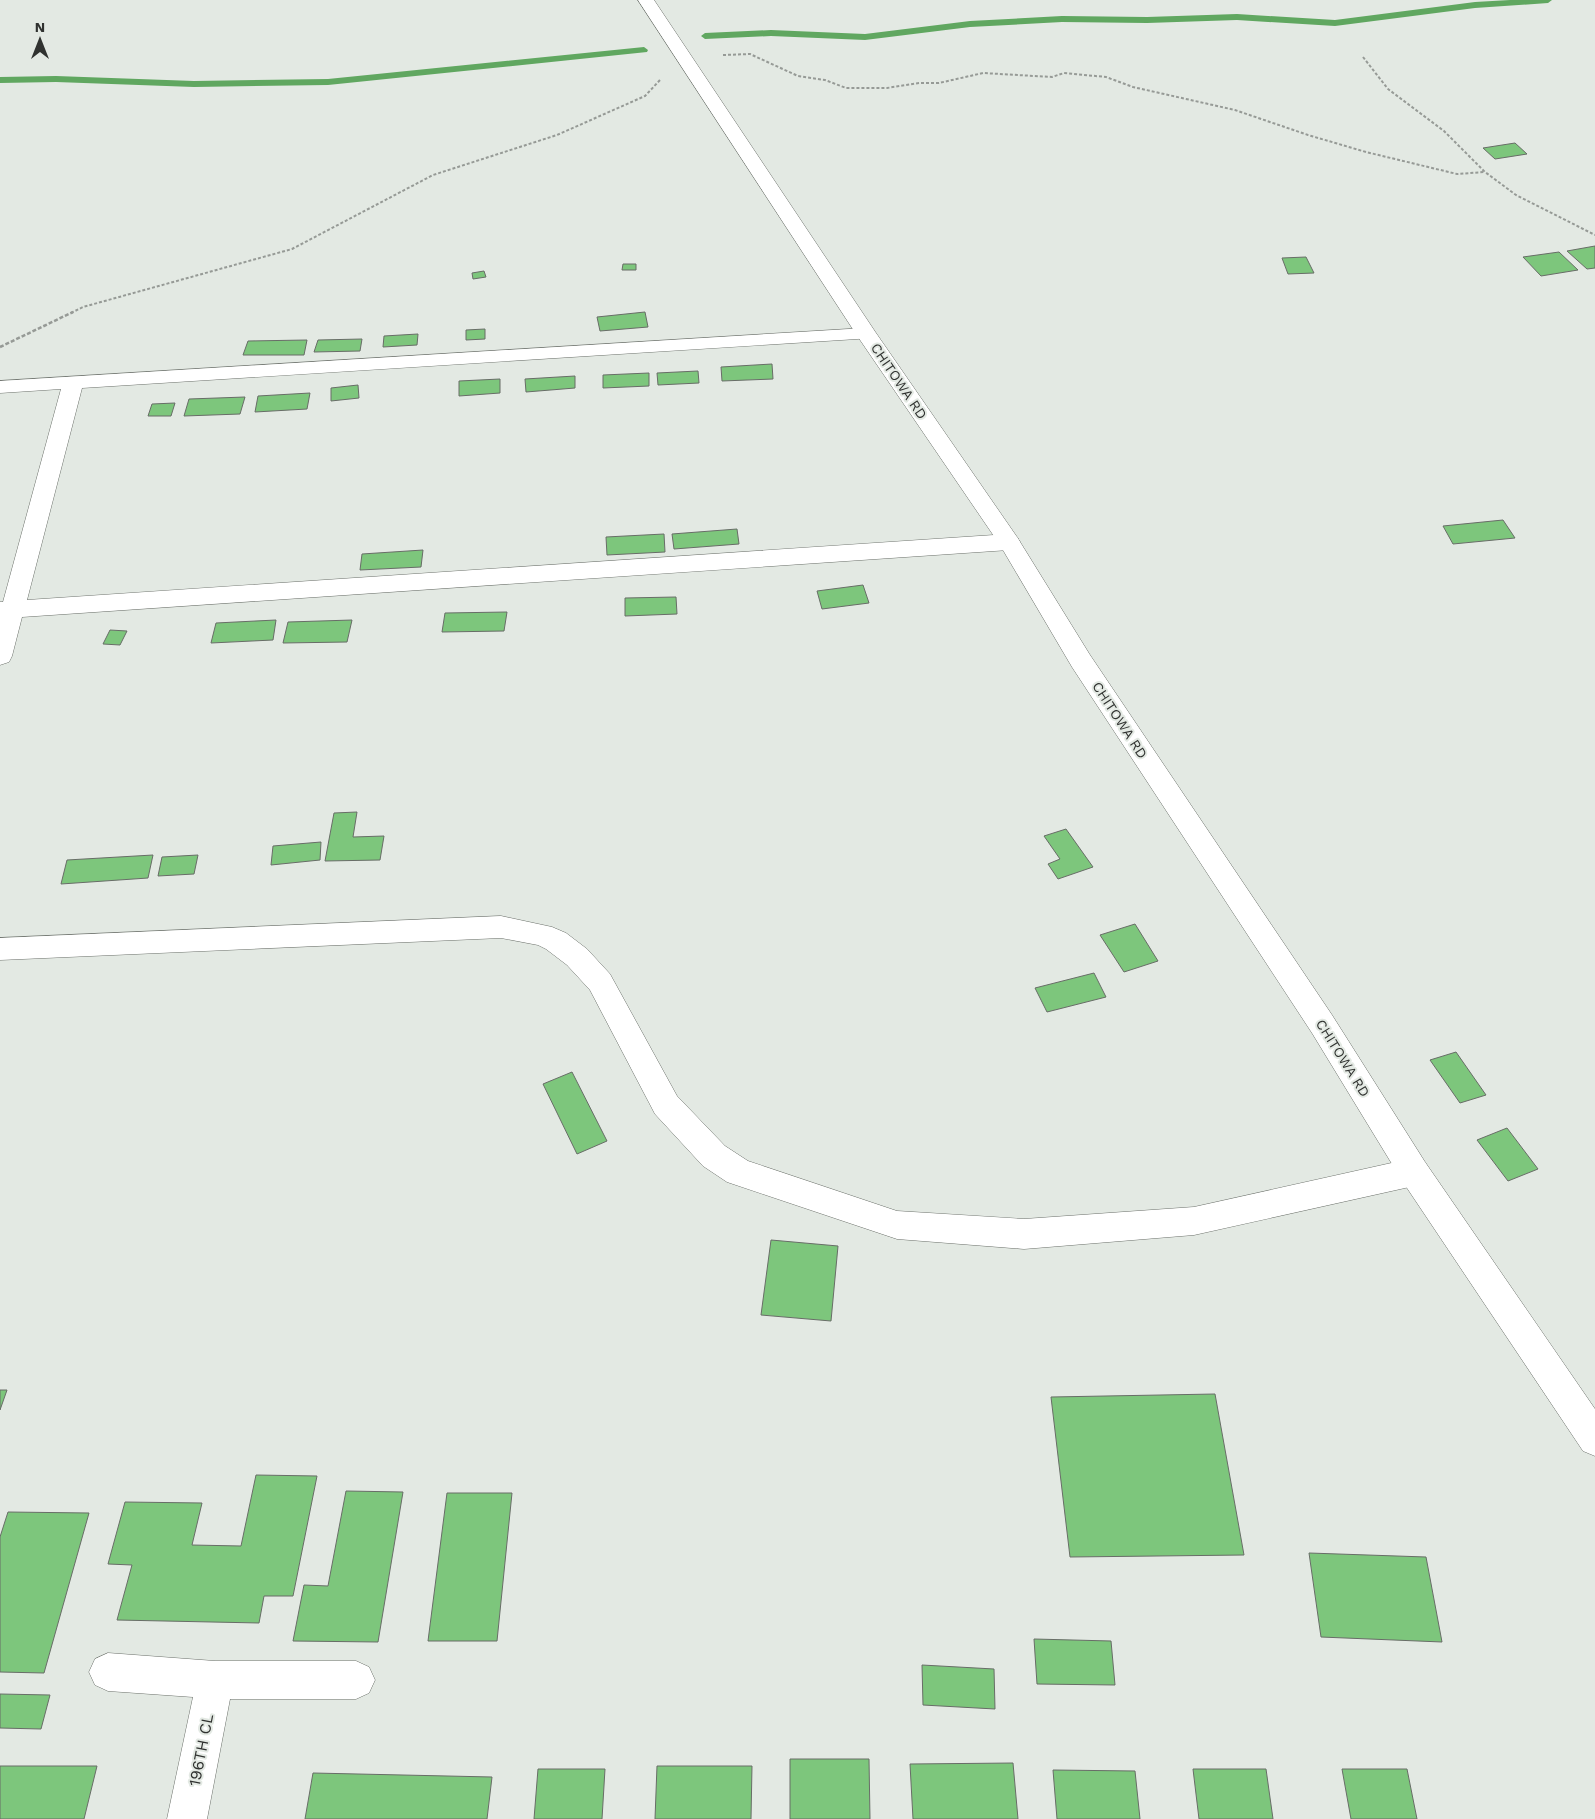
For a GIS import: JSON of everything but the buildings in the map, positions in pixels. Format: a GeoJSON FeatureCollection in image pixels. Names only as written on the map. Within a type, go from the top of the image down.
{"type":"FeatureCollection","features":[{"type":"Feature","properties":{"kind":"street","name":"CHITOWA RD"},"geometry":{"type":"LineString","coordinates":[[646,0],[866,334],[1010,542],[1086,669],[1322,1024],[1414,1172],[1595,1439]]}},
{"type":"Feature","properties":{"kind":"street"},"geometry":{"type":"LineString","coordinates":[[0,387],[866,334]]}},
{"type":"Feature","properties":{"kind":"street"},"geometry":{"type":"LineString","coordinates":[[0,656],[7,610],[74,381]]}},
{"type":"Feature","properties":{"kind":"street"},"geometry":{"type":"LineString","coordinates":[[7,610],[1010,542]]}},
{"type":"Feature","properties":{"kind":"street"},"geometry":{"type":"LineString","coordinates":[[0,950],[501,927],[542,935],[556,940],[577,956],[600,982],[666,1105],[714,1156],[738,1172],[897,1225],[1024,1234],[1194,1221],[1414,1172]]}},
{"type":"Feature","properties":{"kind":"street"},"geometry":{"type":"LineString","coordinates":[[108,1672],[215,1680],[356,1680]]}},
{"type":"Feature","properties":{"kind":"street","name":"196TH CL"},"geometry":{"type":"LineString","coordinates":[[187,1819],[215,1680]]}},
{"type":"Feature","properties":{"kind":"path"},"geometry":{"type":"LineString","coordinates":[[0,348],[83,307],[292,250],[433,175],[557,135],[645,96],[682,55],[750,54],[798,76],[825,80],[846,88],[887,88],[919,83],[938,83],[983,73],[1052,76],[1075,74],[1106,78],[1133,87],[1235,110],[1308,135],[1366,152],[1457,174],[1485,172]]}},
{"type":"Feature","properties":{"kind":"path"},"geometry":{"type":"LineString","coordinates":[[1363,57],[1388,89],[1444,130],[1485,172],[1516,195],[1595,235]]}},
{"type":"Feature","properties":{"kind":"waterway"},"geometry":{"type":"LineString","coordinates":[[705,36],[771,33],[865,37],[970,24],[1062,19],[1147,20],[1237,17],[1335,23],[1475,5],[1548,0]]}},
{"type":"Feature","properties":{"kind":"waterway"},"geometry":{"type":"LineString","coordinates":[[0,80],[56,79],[194,84],[328,82],[644,50]]}}]}
